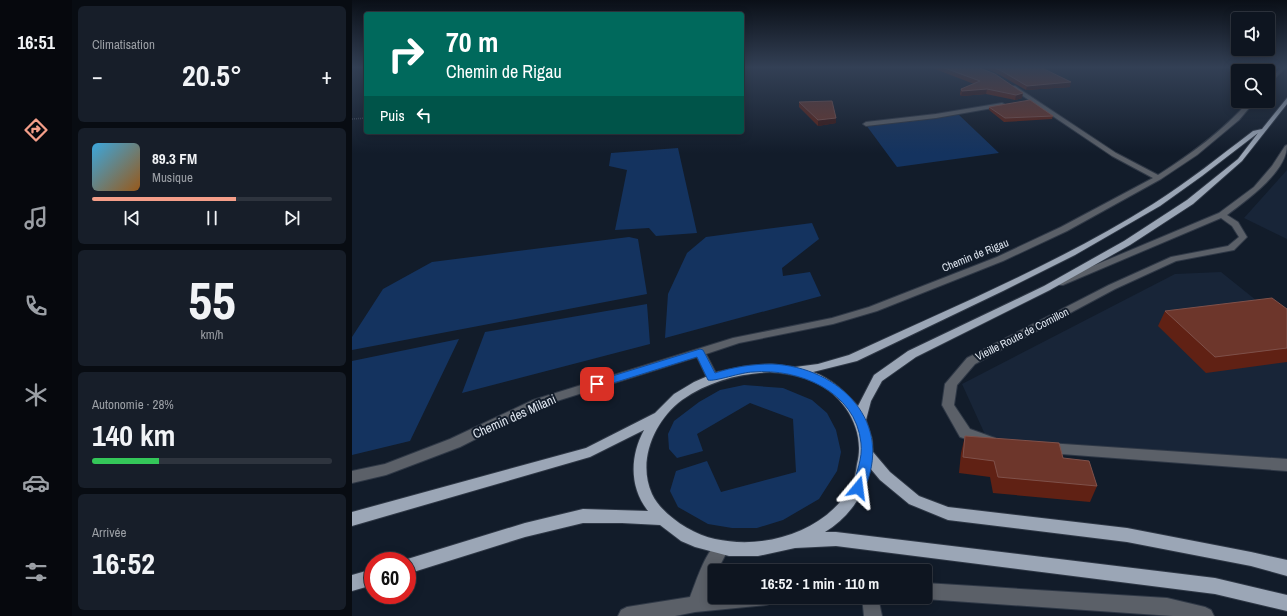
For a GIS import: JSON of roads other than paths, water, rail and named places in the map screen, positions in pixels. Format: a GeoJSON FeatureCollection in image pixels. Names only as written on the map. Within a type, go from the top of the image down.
{"type":"FeatureCollection","features":[{"type":"Feature","properties":{"kind":"main road"},"geometry":{"type":"LineString","coordinates":[[860,419],[865,401],[878,378],[912,354],[1047,288],[1127,243],[1190,202],[1240,160],[1287,100]]}},
{"type":"Feature","properties":{"kind":"main road"},"geometry":{"type":"LineString","coordinates":[[793,371],[818,368],[853,358],[1066,257],[1142,213],[1195,179],[1255,132],[1265,129]]}},
{"type":"Feature","properties":{"kind":"main road"},"geometry":{"type":"LineString","coordinates":[[795,541],[833,518],[858,488],[867,455],[867,442],[860,419],[849,402],[833,388],[814,378],[793,371],[773,368],[752,368],[732,371],[712,377],[691,387],[673,401],[657,417],[644,441],[639,468],[645,495],[662,519],[688,538],[721,548],[758,550],[795,541],[836,539],[1215,586],[1287,603]]}},
{"type":"Feature","properties":{"kind":"main road"},"geometry":{"type":"LineString","coordinates":[[352,519],[590,452],[657,417]]}},
{"type":"Feature","properties":{"kind":"main road"},"geometry":{"type":"LineString","coordinates":[[867,455],[885,476],[914,500],[948,513],[1127,535],[1251,559],[1287,568]]}},
{"type":"Feature","properties":{"kind":"main road"},"geometry":{"type":"LineString","coordinates":[[416,563],[525,530],[583,516],[622,516],[662,519]]}},
{"type":"Feature","properties":{"kind":"main road"},"geometry":{"type":"LineString","coordinates":[[352,583],[364,580]]}},
{"type":"Feature","properties":{"kind":"street"},"geometry":{"type":"LineString","coordinates":[[1025,96],[1069,124],[1108,152],[1145,173],[1159,178]]}},
{"type":"Feature","properties":{"kind":"street"},"geometry":{"type":"LineString","coordinates":[[1024,101],[1031,100]]}},
{"type":"Feature","properties":{"kind":"street"},"geometry":{"type":"LineString","coordinates":[[866,124],[936,116],[1010,103]]}},
{"type":"Feature","properties":{"kind":"street","name":"Chemin de Rigau"},"geometry":{"type":"LineString","coordinates":[[700,352],[737,340],[832,321],[886,304],[1000,258],[1064,229],[1159,178],[1200,150],[1237,118],[1246,108]]}},
{"type":"Feature","properties":{"kind":"street"},"geometry":{"type":"LineString","coordinates":[[1047,288],[1222,215],[1257,189],[1276,167],[1287,148]]}},
{"type":"Feature","properties":{"kind":"street","name":"Vieille Route de Cornillon"},"geometry":{"type":"LineString","coordinates":[[999,445],[965,433],[948,405],[951,384],[971,360],[1112,287],[1174,259],[1231,248],[1243,237],[1235,224],[1222,215]]}},
{"type":"Feature","properties":{"kind":"street"},"geometry":{"type":"LineString","coordinates":[[700,352],[712,377]]}},
{"type":"Feature","properties":{"kind":"street","name":"Chemin des Milani"},"geometry":{"type":"LineString","coordinates":[[352,477],[386,469],[455,442],[537,403],[700,352]]}},
{"type":"Feature","properties":{"kind":"street"},"geometry":{"type":"LineString","coordinates":[[1035,447],[1287,465]]}},
{"type":"Feature","properties":{"kind":"street"},"geometry":{"type":"LineString","coordinates":[[695,604],[709,569],[721,548]]}},
{"type":"Feature","properties":{"kind":"street"},"geometry":{"type":"LineString","coordinates":[[932,591],[1167,606],[1205,616]]}},
{"type":"Feature","properties":{"kind":"street"},"geometry":{"type":"LineString","coordinates":[[627,616],[708,603]]}},
{"type":"Feature","properties":{"kind":"street"},"geometry":{"type":"LineString","coordinates":[[871,604],[873,616]]}}]}
